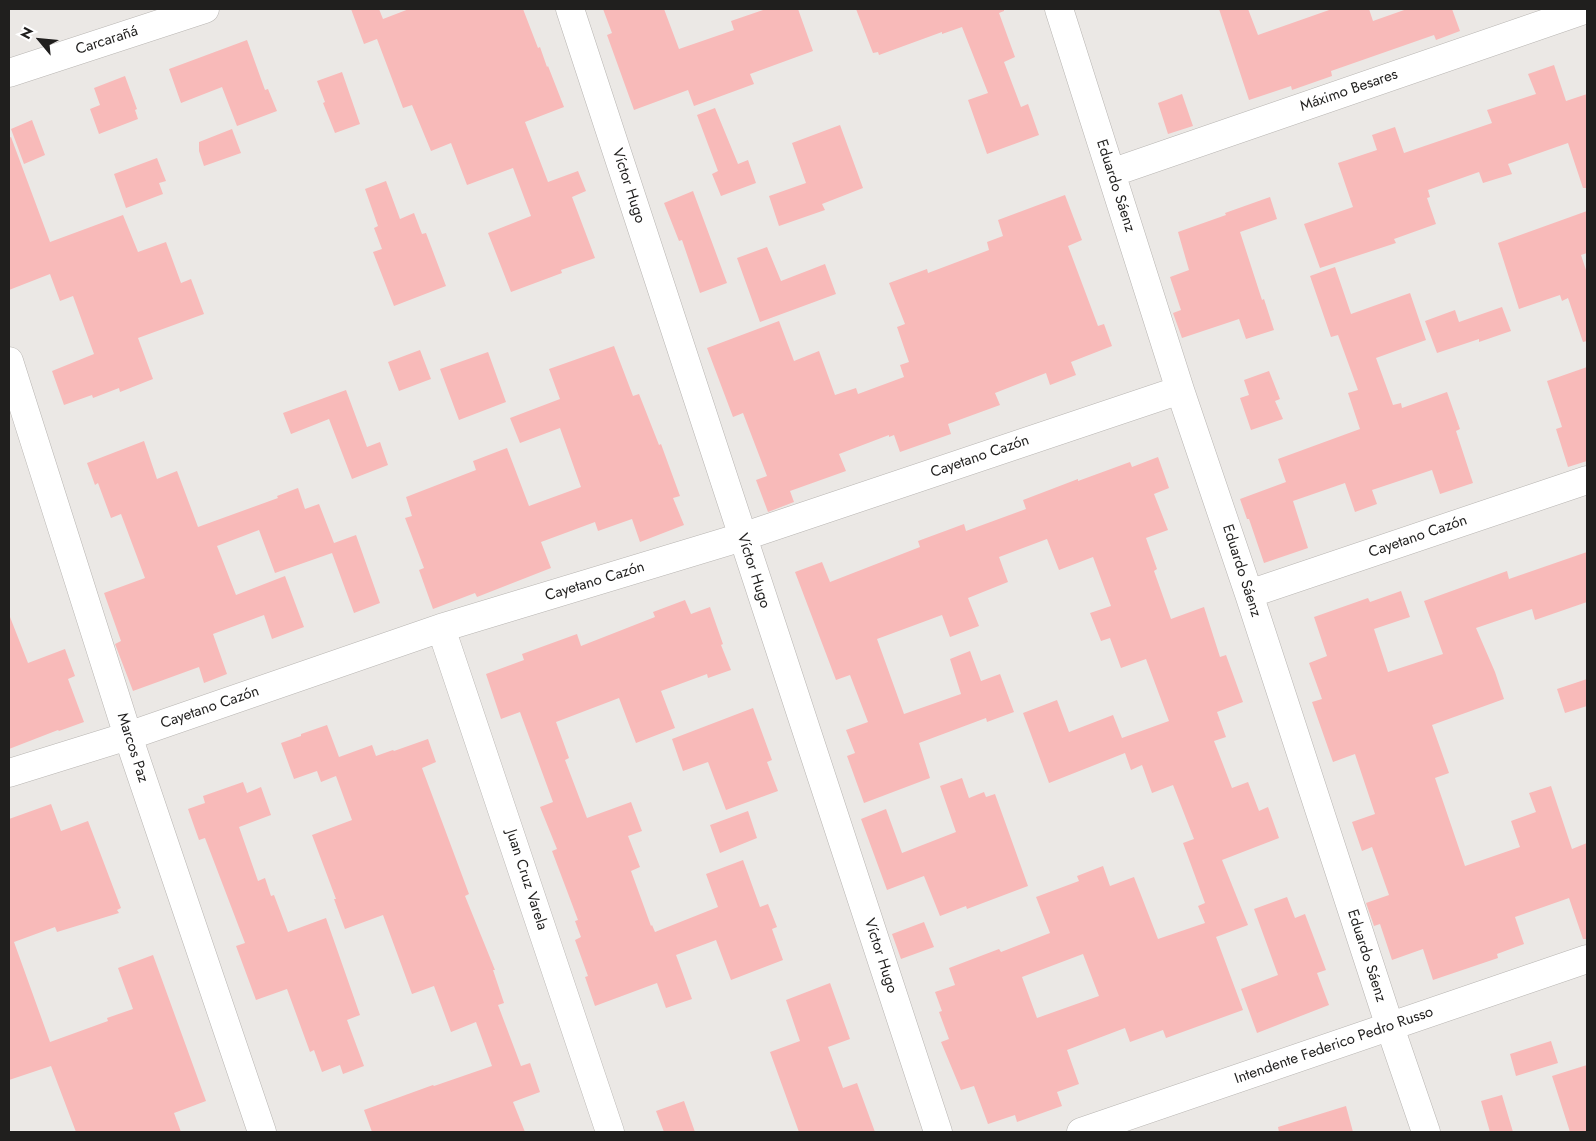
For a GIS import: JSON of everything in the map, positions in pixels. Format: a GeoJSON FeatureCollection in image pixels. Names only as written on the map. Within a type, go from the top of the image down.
{"type":"FeatureCollection","features":[{"type":"Feature","properties":{"kind":"street","name":"Carcarañá"},"geometry":{"type":"LineString","coordinates":[[9,73],[205,9]]}},
{"type":"Feature","properties":{"kind":"street","name":"Víctor Hugo"},"geometry":{"type":"LineString","coordinates":[[570,9],[938,1132]]}},
{"type":"Feature","properties":{"kind":"street","name":"Eduardo Sáenz"},"geometry":{"type":"LineString","coordinates":[[1059,9],[1180,390],[1426,1132]]}},
{"type":"Feature","properties":{"kind":"street","name":"Máximo Besares"},"geometry":{"type":"LineString","coordinates":[[1111,172],[1587,9]]}},
{"type":"Feature","properties":{"kind":"street","name":"Marcos Paz"},"geometry":{"type":"LineString","coordinates":[[9,361],[128,736],[262,1132]]}},
{"type":"Feature","properties":{"kind":"street","name":"Cayetano Cazón"},"geometry":{"type":"LineString","coordinates":[[9,773],[128,736],[441,628],[742,537],[1180,390]]}},
{"type":"Feature","properties":{"kind":"street","name":"Cayetano Cazón"},"geometry":{"type":"LineString","coordinates":[[1249,594],[1587,480]]}},
{"type":"Feature","properties":{"kind":"street","name":"Juan Cruz Varela"},"geometry":{"type":"LineString","coordinates":[[441,628],[610,1132]]}},
{"type":"Feature","properties":{"kind":"street","name":"Intendente Federico Pedro Russo"},"geometry":{"type":"LineString","coordinates":[[1081,1132],[1587,959]]}},
{"type":"Feature","properties":{"kind":"building"},"geometry":{"type":"Polygon","coordinates":[[[351,9],[379,9],[383,19],[409,9],[523,9],[564,107],[525,122],[548,182],[578,171],[586,191],[572,197],[595,258],[561,270],[562,273],[511,292],[488,233],[531,216],[513,168],[467,185],[451,143],[431,151],[412,105],[403,108],[377,39],[364,44],[351,9]]]}},
{"type":"Feature","properties":{"kind":"building"},"geometry":{"type":"Polygon","coordinates":[[[603,9],[664,9],[679,49],[734,30],[731,21],[766,9],[798,9],[813,51],[750,74],[754,84],[694,106],[688,90],[634,110],[607,35],[612,33],[603,9]]]}},
{"type":"Feature","properties":{"kind":"building"},"geometry":{"type":"Polygon","coordinates":[[[856,9],[1004,9],[1004,11],[999,13],[1015,57],[1004,62],[1021,107],[1028,104],[1039,135],[987,154],[968,100],[988,93],[962,27],[942,34],[942,32],[879,55],[878,52],[873,53],[856,9]]]}},
{"type":"Feature","properties":{"kind":"building"},"geometry":{"type":"Polygon","coordinates":[[[1219,9],[1248,9],[1258,35],[1332,9],[1369,9],[1373,21],[1407,9],[1452,9],[1460,31],[1436,40],[1434,35],[1331,71],[1332,76],[1292,90],[1291,86],[1249,100],[1219,9]]]}},
{"type":"Feature","properties":{"kind":"building"},"geometry":{"type":"Polygon","coordinates":[[[247,40],[265,90],[268,89],[277,111],[237,126],[222,87],[181,103],[169,69],[247,40]]]}},
{"type":"Feature","properties":{"kind":"building"},"geometry":{"type":"Polygon","coordinates":[[[1554,65],[1566,101],[1587,94],[1587,188],[1583,188],[1568,143],[1508,164],[1512,174],[1483,183],[1479,172],[1428,190],[1430,197],[1427,198],[1436,224],[1394,239],[1396,243],[1320,268],[1304,224],[1353,207],[1338,163],[1377,150],[1372,135],[1395,127],[1404,153],[1492,123],[1487,110],[1536,94],[1528,74],[1554,65]]]}},
{"type":"Feature","properties":{"kind":"building"},"geometry":{"type":"Polygon","coordinates":[[[342,72],[360,124],[335,133],[323,103],[325,102],[317,81],[342,72]]]}},
{"type":"Feature","properties":{"kind":"building"},"geometry":{"type":"Polygon","coordinates":[[[125,76],[137,109],[135,110],[138,119],[99,134],[90,109],[100,105],[94,88],[125,76]]]}},
{"type":"Feature","properties":{"kind":"building"},"geometry":{"type":"Polygon","coordinates":[[[1182,94],[1193,126],[1168,134],[1158,103],[1182,94]]]}},
{"type":"Feature","properties":{"kind":"building"},"geometry":{"type":"Polygon","coordinates":[[[715,108],[738,164],[748,160],[756,183],[721,196],[712,174],[718,171],[697,115],[715,108]]]}},
{"type":"Feature","properties":{"kind":"building"},"geometry":{"type":"Polygon","coordinates":[[[32,120],[45,155],[24,164],[11,129],[32,120]]]}},
{"type":"Feature","properties":{"kind":"building"},"geometry":{"type":"Polygon","coordinates":[[[840,125],[863,188],[822,204],[825,210],[779,226],[769,196],[806,183],[792,143],[840,125]]]}},
{"type":"Feature","properties":{"kind":"building"},"geometry":{"type":"Polygon","coordinates":[[[232,129],[241,153],[204,166],[199,151],[199,142],[232,129]]]}},
{"type":"Feature","properties":{"kind":"building"},"geometry":{"type":"Polygon","coordinates":[[[11,137],[50,242],[123,215],[138,252],[166,242],[181,283],[191,279],[204,314],[138,338],[153,379],[120,392],[119,388],[93,398],[92,395],[64,405],[52,371],[94,354],[73,296],[60,301],[50,274],[9,290],[9,138],[11,137]]]}},
{"type":"Feature","properties":{"kind":"building"},"geometry":{"type":"Polygon","coordinates":[[[157,158],[166,181],[159,183],[163,194],[126,208],[114,174],[157,158]]]}},
{"type":"Feature","properties":{"kind":"building"},"geometry":{"type":"Polygon","coordinates":[[[386,181],[400,219],[414,213],[422,234],[426,233],[446,286],[394,306],[373,252],[382,249],[374,228],[378,226],[365,189],[386,181]]]}},
{"type":"Feature","properties":{"kind":"building"},"geometry":{"type":"Polygon","coordinates":[[[693,191],[727,283],[700,293],[682,240],[679,241],[664,203],[693,191]]]}},
{"type":"Feature","properties":{"kind":"building"},"geometry":{"type":"Polygon","coordinates":[[[1065,195],[1082,240],[1068,246],[1098,326],[1104,324],[1112,346],[1071,362],[1076,375],[1050,385],[1046,373],[995,393],[1000,405],[948,424],[951,434],[900,452],[894,435],[889,437],[889,435],[839,454],[846,471],[790,491],[794,502],[768,512],[756,480],[767,476],[743,413],[733,417],[707,348],[779,321],[794,361],[819,351],[835,395],[856,388],[858,394],[904,377],[900,365],[909,362],[897,327],[905,324],[889,283],[927,269],[928,273],[989,250],[987,242],[1003,236],[998,220],[1065,195]]]}},
{"type":"Feature","properties":{"kind":"building"},"geometry":{"type":"Polygon","coordinates":[[[1270,197],[1277,219],[1240,232],[1262,300],[1264,299],[1274,330],[1246,339],[1239,319],[1182,338],[1173,313],[1181,310],[1170,277],[1189,270],[1178,232],[1270,197]]]}},
{"type":"Feature","properties":{"kind":"building"},"geometry":{"type":"Polygon","coordinates":[[[1587,211],[1587,253],[1581,255],[1587,273],[1587,341],[1583,342],[1568,298],[1562,301],[1560,295],[1519,309],[1498,243],[1587,211]]]}},
{"type":"Feature","properties":{"kind":"building"},"geometry":{"type":"Polygon","coordinates":[[[767,247],[781,281],[825,264],[836,294],[760,322],[737,258],[767,247]]]}},
{"type":"Feature","properties":{"kind":"building"},"geometry":{"type":"Polygon","coordinates":[[[1335,267],[1351,314],[1410,293],[1426,340],[1376,358],[1393,405],[1401,403],[1402,408],[1447,392],[1460,429],[1456,431],[1473,483],[1440,494],[1432,470],[1372,490],[1377,504],[1355,512],[1345,483],[1293,501],[1308,548],[1264,563],[1240,499],[1286,482],[1278,459],[1360,429],[1348,393],[1358,390],[1338,335],[1331,337],[1310,276],[1335,267]]]}},
{"type":"Feature","properties":{"kind":"building"},"geometry":{"type":"Polygon","coordinates":[[[1502,307],[1511,331],[1437,353],[1425,321],[1455,310],[1459,322],[1502,307]]]}},
{"type":"Feature","properties":{"kind":"building"},"geometry":{"type":"Polygon","coordinates":[[[614,346],[633,396],[639,394],[659,445],[661,444],[680,496],[673,498],[684,525],[640,542],[632,519],[598,531],[595,522],[541,542],[551,568],[477,597],[475,593],[433,609],[419,570],[424,568],[405,518],[412,516],[406,497],[476,470],[473,461],[507,448],[529,506],[581,487],[560,428],[520,443],[510,418],[560,399],[549,369],[614,346]]]}},
{"type":"Feature","properties":{"kind":"building"},"geometry":{"type":"Polygon","coordinates":[[[420,350],[431,379],[399,391],[388,362],[420,350]]]}},
{"type":"Feature","properties":{"kind":"building"},"geometry":{"type":"Polygon","coordinates":[[[488,352],[506,402],[459,420],[440,369],[488,352]]]}},
{"type":"Feature","properties":{"kind":"building"},"geometry":{"type":"Polygon","coordinates":[[[1587,367],[1587,461],[1568,467],[1556,429],[1562,427],[1547,381],[1587,367]]]}},
{"type":"Feature","properties":{"kind":"building"},"geometry":{"type":"Polygon","coordinates":[[[1269,371],[1280,399],[1275,401],[1283,419],[1251,430],[1240,398],[1249,395],[1244,380],[1269,371]]]}},
{"type":"Feature","properties":{"kind":"building"},"geometry":{"type":"Polygon","coordinates":[[[346,390],[367,447],[380,442],[388,465],[352,479],[329,419],[291,434],[283,413],[346,390]]]}},
{"type":"Feature","properties":{"kind":"building"},"geometry":{"type":"Polygon","coordinates":[[[144,441],[157,479],[177,471],[198,527],[278,498],[277,496],[298,488],[305,509],[319,504],[334,543],[356,535],[380,603],[354,613],[332,553],[275,573],[259,530],[217,546],[236,595],[285,576],[304,627],[272,639],[264,615],[213,634],[227,674],[204,683],[199,667],[133,691],[115,644],[121,641],[104,593],[145,578],[121,514],[111,518],[98,483],[95,485],[87,463],[144,441]]]}},
{"type":"Feature","properties":{"kind":"building"},"geometry":{"type":"Polygon","coordinates":[[[1158,457],[1169,488],[1154,494],[1168,530],[1146,538],[1157,569],[1154,571],[1171,619],[1204,607],[1220,657],[1226,655],[1243,702],[1217,712],[1226,737],[1214,741],[1232,788],[1248,782],[1259,811],[1268,807],[1279,838],[1222,860],[1248,925],[1216,937],[1243,1010],[1166,1038],[1163,1030],[1130,1042],[1125,1028],[1067,1050],[1079,1084],[1057,1092],[1062,1106],[1017,1122],[1015,1115],[988,1124],[974,1086],[961,1090],[941,1042],[949,1039],[939,1012],[942,1011],[935,992],[955,985],[949,968],[999,949],[1001,952],[1050,933],[1036,897],[1079,881],[1077,876],[1103,866],[1110,886],[1134,877],[1158,939],[1205,923],[1198,906],[1205,903],[1183,843],[1194,839],[1173,785],[1152,793],[1142,765],[1131,770],[1125,753],[1049,783],[1023,713],[1057,700],[1069,732],[1113,715],[1122,738],[1169,721],[1146,659],[1121,668],[1110,638],[1101,641],[1090,613],[1111,606],[1093,557],[1059,570],[1047,539],[999,557],[1008,582],[968,598],[979,626],[950,637],[942,615],[877,639],[904,714],[961,694],[950,659],[970,651],[981,681],[1000,674],[1014,712],[987,722],[986,718],[919,743],[930,778],[864,803],[847,756],[855,753],[846,730],[868,722],[850,675],[836,680],[795,572],[822,562],[830,582],[920,547],[918,541],[964,524],[966,531],[1026,509],[1023,500],[1078,479],[1078,481],[1130,462],[1132,467],[1158,457]],[[1083,954],[1022,977],[1037,1018],[1099,996],[1083,954]]]}},
{"type":"Feature","properties":{"kind":"building"},"geometry":{"type":"Polygon","coordinates":[[[1587,552],[1587,602],[1535,620],[1532,609],[1476,628],[1495,672],[1504,699],[1432,725],[1449,773],[1435,778],[1465,866],[1520,847],[1511,821],[1536,812],[1529,793],[1551,786],[1572,849],[1587,843],[1587,939],[1583,939],[1569,898],[1515,917],[1524,944],[1497,954],[1498,958],[1433,980],[1423,949],[1392,960],[1380,924],[1374,926],[1366,903],[1389,895],[1372,847],[1362,851],[1352,822],[1375,814],[1355,754],[1333,762],[1312,702],[1322,699],[1309,663],[1327,656],[1314,617],[1368,598],[1370,602],[1401,591],[1410,617],[1374,629],[1388,672],[1443,654],[1424,601],[1507,571],[1509,579],[1587,552]]]}},
{"type":"Feature","properties":{"kind":"building"},"geometry":{"type":"Polygon","coordinates":[[[685,600],[691,614],[710,607],[723,644],[721,645],[731,670],[708,678],[707,674],[661,691],[675,728],[636,743],[619,698],[556,722],[569,758],[565,760],[587,818],[631,802],[642,831],[628,836],[640,867],[631,871],[651,926],[655,932],[718,907],[706,874],[743,860],[760,907],[768,904],[777,927],[772,929],[783,960],[731,980],[716,940],[676,955],[692,999],[666,1008],[657,983],[595,1006],[585,977],[588,976],[575,940],[581,937],[575,921],[578,920],[552,851],[557,849],[540,807],[553,802],[520,712],[501,719],[486,674],[524,660],[522,654],[577,634],[581,646],[655,617],[653,612],[685,600]]]}},
{"type":"Feature","properties":{"kind":"building"},"geometry":{"type":"Polygon","coordinates":[[[9,617],[28,663],[65,649],[75,676],[68,679],[84,722],[9,749],[9,617]]]}},
{"type":"Feature","properties":{"kind":"building"},"geometry":{"type":"Polygon","coordinates":[[[1587,679],[1587,706],[1565,713],[1557,689],[1587,679]]]}},
{"type":"Feature","properties":{"kind":"building"},"geometry":{"type":"Polygon","coordinates":[[[753,708],[772,760],[767,762],[778,791],[726,810],[708,762],[683,771],[672,739],[753,708]]]}},
{"type":"Feature","properties":{"kind":"building"},"geometry":{"type":"Polygon","coordinates":[[[327,725],[339,757],[372,745],[376,756],[428,739],[436,762],[422,768],[469,894],[465,896],[495,970],[493,970],[504,1003],[498,1005],[521,1066],[530,1063],[540,1092],[513,1102],[525,1132],[372,1132],[364,1110],[492,1066],[476,1022],[451,1032],[434,986],[412,994],[383,915],[345,929],[312,835],[352,820],[336,776],[321,782],[317,771],[294,779],[281,743],[327,725]]]}},
{"type":"Feature","properties":{"kind":"building"},"geometry":{"type":"Polygon","coordinates":[[[962,778],[969,798],[984,792],[986,797],[995,794],[1028,886],[967,909],[966,906],[940,916],[924,876],[887,890],[861,819],[886,809],[902,853],[956,832],[940,786],[962,778]]]}},
{"type":"Feature","properties":{"kind":"building"},"geometry":{"type":"Polygon","coordinates":[[[243,782],[247,793],[261,787],[271,815],[239,827],[258,881],[265,878],[271,896],[274,895],[288,932],[326,918],[360,1015],[347,1020],[364,1066],[343,1074],[340,1065],[322,1072],[314,1050],[310,1052],[287,989],[256,1000],[236,946],[245,943],[205,838],[199,840],[188,809],[205,803],[203,796],[243,782]]]}},
{"type":"Feature","properties":{"kind":"building"},"geometry":{"type":"Polygon","coordinates":[[[51,804],[61,831],[88,821],[121,908],[117,910],[119,913],[57,932],[55,927],[14,942],[50,1042],[108,1021],[107,1018],[133,1009],[118,968],[153,955],[206,1101],[174,1113],[181,1132],[76,1132],[51,1066],[9,1080],[9,819],[51,804]]]}},
{"type":"Feature","properties":{"kind":"building"},"geometry":{"type":"Polygon","coordinates":[[[748,811],[757,838],[720,853],[710,825],[748,811]]]}},
{"type":"Feature","properties":{"kind":"building"},"geometry":{"type":"Polygon","coordinates":[[[1287,897],[1295,918],[1305,914],[1326,970],[1317,973],[1329,1005],[1257,1033],[1241,989],[1278,975],[1254,909],[1287,897]]]}},
{"type":"Feature","properties":{"kind":"building"},"geometry":{"type":"Polygon","coordinates":[[[924,922],[934,947],[901,959],[892,934],[924,922]]]}},
{"type":"Feature","properties":{"kind":"building"},"geometry":{"type":"Polygon","coordinates":[[[830,983],[850,1039],[828,1047],[843,1088],[857,1083],[875,1132],[799,1132],[770,1052],[800,1041],[786,1000],[830,983]]]}},
{"type":"Feature","properties":{"kind":"building"},"geometry":{"type":"Polygon","coordinates":[[[1551,1041],[1558,1063],[1516,1076],[1510,1054],[1551,1041]]]}},
{"type":"Feature","properties":{"kind":"building"},"geometry":{"type":"Polygon","coordinates":[[[1587,1065],[1587,1132],[1570,1132],[1552,1076],[1587,1065]]]}},
{"type":"Feature","properties":{"kind":"building"},"geometry":{"type":"Polygon","coordinates":[[[1502,1095],[1513,1132],[1490,1132],[1481,1101],[1502,1095]]]}},
{"type":"Feature","properties":{"kind":"building"},"geometry":{"type":"Polygon","coordinates":[[[684,1101],[695,1132],[664,1132],[656,1111],[684,1101]]]}},
{"type":"Feature","properties":{"kind":"building"},"geometry":{"type":"Polygon","coordinates":[[[1346,1106],[1353,1132],[1279,1132],[1278,1127],[1346,1106]]]}}]}
